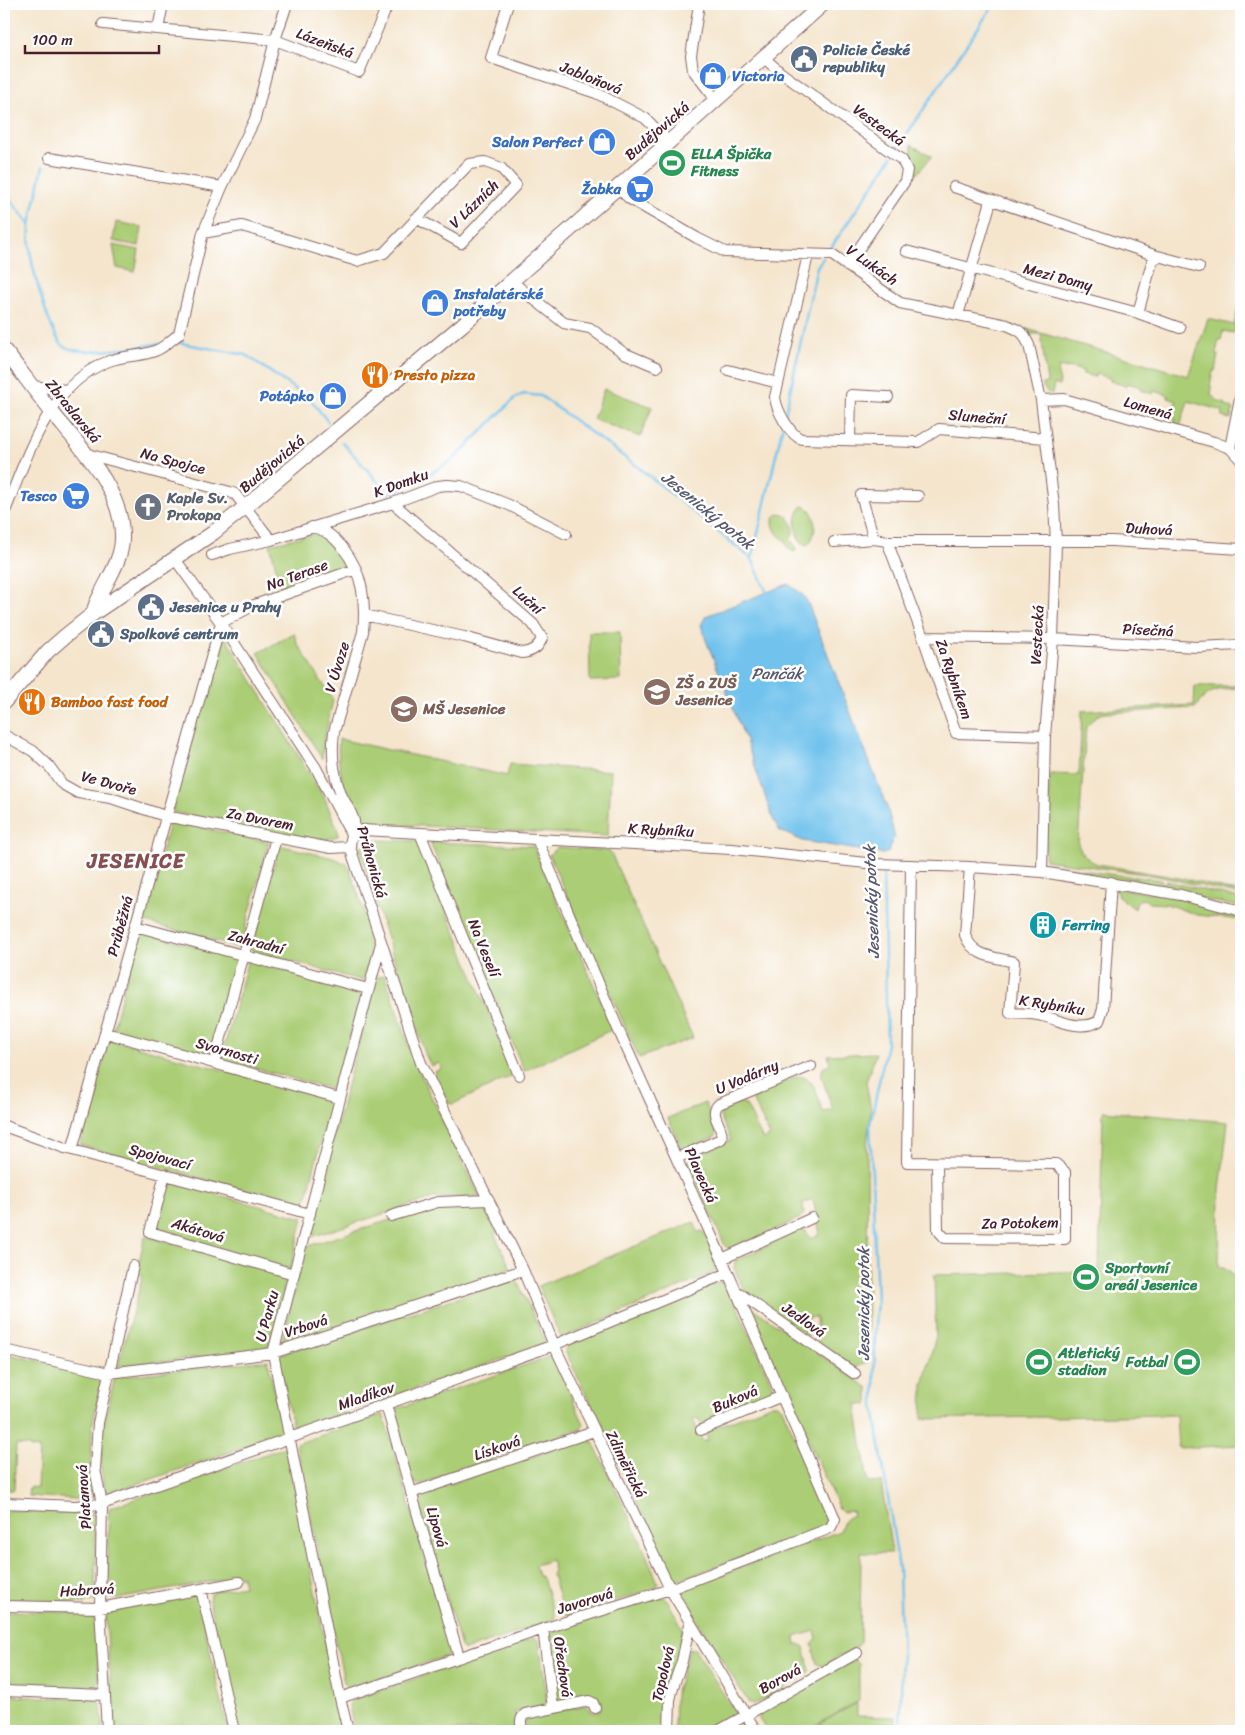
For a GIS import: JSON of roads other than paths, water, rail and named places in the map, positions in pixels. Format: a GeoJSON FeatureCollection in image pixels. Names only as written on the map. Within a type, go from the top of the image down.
{"type":"FeatureCollection","features":[{"type":"Feature","properties":{"kind":"main road","name":"Budějovická"},"geometry":{"type":"LineString","coordinates":[[4,702],[48,651],[94,613],[213,533],[244,508],[511,282],[823,4]]}},
{"type":"Feature","properties":{"kind":"main road","name":"Zbraslavská"},"geometry":{"type":"LineString","coordinates":[[4,350],[87,454],[112,495],[121,522],[121,549],[111,575],[95,606],[94,613]]}},
{"type":"Feature","properties":{"kind":"street"},"geometry":{"type":"LineString","coordinates":[[158,30],[164,4]]}},
{"type":"Feature","properties":{"kind":"street","name":"Lázeňská"},"geometry":{"type":"LineString","coordinates":[[287,4],[275,40],[359,72],[388,4]]}},
{"type":"Feature","properties":{"kind":"street","name":"Jabloňová"},"geometry":{"type":"LineString","coordinates":[[508,4],[491,58],[596,93],[645,118],[669,142]]}},
{"type":"Feature","properties":{"kind":"street"},"geometry":{"type":"LineString","coordinates":[[699,4],[691,56],[693,70],[716,100]]}},
{"type":"Feature","properties":{"kind":"street"},"geometry":{"type":"LineString","coordinates":[[4,514],[38,432],[66,390],[85,373],[109,361],[157,350],[179,334],[202,233],[255,119],[275,40],[103,24]]}},
{"type":"Feature","properties":{"kind":"street","name":"Vestecká"},"geometry":{"type":"LineString","coordinates":[[764,57],[780,72],[902,160],[907,170],[906,180],[847,266]]}},
{"type":"Feature","properties":{"kind":"street"},"geometry":{"type":"LineString","coordinates":[[49,158],[222,187]]}},
{"type":"Feature","properties":{"kind":"street","name":"V Lázních"},"geometry":{"type":"LineString","coordinates":[[202,233],[242,226],[357,261],[384,252],[416,218],[469,164],[485,162],[501,168],[516,185],[461,243],[416,218]]}},
{"type":"Feature","properties":{"kind":"street","name":"V Lukách"},"geometry":{"type":"LineString","coordinates":[[617,187],[630,199],[725,252],[832,255],[900,303],[1007,325],[1018,330],[1024,335],[1029,345],[1041,400]]}},
{"type":"Feature","properties":{"kind":"street"},"geometry":{"type":"LineString","coordinates":[[954,187],[1154,255],[1198,267]]}},
{"type":"Feature","properties":{"kind":"street"},"geometry":{"type":"LineString","coordinates":[[958,315],[991,201]]}},
{"type":"Feature","properties":{"kind":"street","name":"Mezi Domy"},"geometry":{"type":"LineString","coordinates":[[906,251],[1138,313],[1180,328]]}},
{"type":"Feature","properties":{"kind":"street","name":"Sluneční"},"geometry":{"type":"LineString","coordinates":[[808,255],[778,383],[776,405],[797,438],[918,442],[939,429],[1045,438]]}},
{"type":"Feature","properties":{"kind":"street"},"geometry":{"type":"LineString","coordinates":[[1138,313],[1154,255]]}},
{"type":"Feature","properties":{"kind":"street"},"geometry":{"type":"LineString","coordinates":[[511,282],[564,323],[590,328],[624,353],[658,367]]}},
{"type":"Feature","properties":{"kind":"street"},"geometry":{"type":"LineString","coordinates":[[728,370],[778,383]]}},
{"type":"Feature","properties":{"kind":"street"},"geometry":{"type":"LineString","coordinates":[[32,386],[66,390]]}},
{"type":"Feature","properties":{"kind":"street"},"geometry":{"type":"LineString","coordinates":[[1230,448],[1241,392]]}},
{"type":"Feature","properties":{"kind":"street"},"geometry":{"type":"LineString","coordinates":[[850,440],[851,395],[888,397]]}},
{"type":"Feature","properties":{"kind":"street","name":"Lomená"},"geometry":{"type":"LineString","coordinates":[[1041,400],[1064,399],[1214,442],[1230,448],[1241,460]]}},
{"type":"Feature","properties":{"kind":"street","name":"Vestecká"},"geometry":{"type":"LineString","coordinates":[[1041,400],[1054,505],[1056,542],[1053,640],[1045,736],[1042,872]]}},
{"type":"Feature","properties":{"kind":"street","name":"Na Spojce"},"geometry":{"type":"LineString","coordinates":[[87,454],[230,492],[235,494],[244,508]]}},
{"type":"Feature","properties":{"kind":"street","name":"K Domku"},"geometry":{"type":"LineString","coordinates":[[212,555],[230,548],[270,540],[393,503],[438,486],[453,485],[509,505],[566,534]]}},
{"type":"Feature","properties":{"kind":"street"},"geometry":{"type":"LineString","coordinates":[[874,539],[861,495],[918,496]]}},
{"type":"Feature","properties":{"kind":"street","name":"Luční"},"geometry":{"type":"LineString","coordinates":[[364,615],[464,637],[522,653],[532,651],[537,647],[542,638],[534,624],[393,503]]}},
{"type":"Feature","properties":{"kind":"street"},"geometry":{"type":"LineString","coordinates":[[244,508],[270,540]]}},
{"type":"Feature","properties":{"kind":"street","name":"V Úvoze"},"geometry":{"type":"LineString","coordinates":[[312,527],[326,531],[336,539],[352,559],[363,592],[363,632],[338,716],[332,746],[333,770],[354,820],[351,834]]}},
{"type":"Feature","properties":{"kind":"street"},"geometry":{"type":"LineString","coordinates":[[834,542],[874,539],[887,541],[1056,542]]}},
{"type":"Feature","properties":{"kind":"street","name":"Za Rybníkem"},"geometry":{"type":"LineString","coordinates":[[887,541],[956,733],[1045,736]]}},
{"type":"Feature","properties":{"kind":"street","name":"Duhová"},"geometry":{"type":"LineString","coordinates":[[1056,542],[1112,542],[1241,549]]}},
{"type":"Feature","properties":{"kind":"street","name":"Průhonická"},"geometry":{"type":"LineString","coordinates":[[175,559],[220,623],[316,768],[351,834],[350,848],[421,1063],[489,1200]]}},
{"type":"Feature","properties":{"kind":"street","name":"Na Terase"},"geometry":{"type":"LineString","coordinates":[[220,623],[252,606],[356,569]]}},
{"type":"Feature","properties":{"kind":"street","name":"Průběžná"},"geometry":{"type":"LineString","coordinates":[[72,1150],[220,623]]}},
{"type":"Feature","properties":{"kind":"street","name":"Za Rybníkem"},"geometry":{"type":"LineString","coordinates":[[923,637],[1053,640]]}},
{"type":"Feature","properties":{"kind":"street","name":"Písečná"},"geometry":{"type":"LineString","coordinates":[[1053,640],[1196,647],[1241,645]]}},
{"type":"Feature","properties":{"kind":"street","name":"Ve Dvoře"},"geometry":{"type":"LineString","coordinates":[[4,735],[33,750],[50,766],[62,784],[78,793],[111,798],[165,816]]}},
{"type":"Feature","properties":{"kind":"street","name":"Za Dvorem"},"geometry":{"type":"LineString","coordinates":[[165,816],[331,848],[350,848]]}},
{"type":"Feature","properties":{"kind":"street","name":"K Rybníku"},"geometry":{"type":"LineString","coordinates":[[351,834],[362,830],[732,849],[876,864],[970,866],[1042,872],[1181,894],[1241,912]]}},
{"type":"Feature","properties":{"kind":"street","name":"Na Veselí"},"geometry":{"type":"LineString","coordinates":[[420,833],[520,1075]]}},
{"type":"Feature","properties":{"kind":"street"},"geometry":{"type":"LineString","coordinates":[[214,1063],[276,838]]}},
{"type":"Feature","properties":{"kind":"street","name":"Plavecká"},"geometry":{"type":"LineString","coordinates":[[537,839],[618,1029],[834,1514],[834,1523]]}},
{"type":"Feature","properties":{"kind":"street","name":"Za Potokem"},"geometry":{"type":"LineString","coordinates":[[911,865],[907,1162],[937,1164],[1056,1164],[1066,1172],[1065,1239],[945,1238],[938,1230],[937,1164]]}},
{"type":"Feature","properties":{"kind":"street","name":"K Rybníku"},"geometry":{"type":"LineString","coordinates":[[970,866],[965,935],[969,945],[979,953],[1014,962],[1010,1014],[1041,1015],[1072,1024],[1090,1026],[1099,1021],[1103,1009],[1111,882]]}},
{"type":"Feature","properties":{"kind":"street","name":"Zahradní"},"geometry":{"type":"LineString","coordinates":[[135,926],[368,989]]}},
{"type":"Feature","properties":{"kind":"street","name":"U Parku"},"geometry":{"type":"LineString","coordinates":[[348,1731],[272,1353],[381,943]]}},
{"type":"Feature","properties":{"kind":"street","name":"Svornosti"},"geometry":{"type":"LineString","coordinates":[[106,1033],[339,1098]]}},
{"type":"Feature","properties":{"kind":"street","name":"U Vodárny"},"geometry":{"type":"LineString","coordinates":[[676,1158],[721,1139],[722,1132],[714,1111],[719,1104],[811,1066]]}},
{"type":"Feature","properties":{"kind":"street","name":"Spojovací"},"geometry":{"type":"LineString","coordinates":[[4,1126],[72,1150],[310,1214]]}},
{"type":"Feature","properties":{"kind":"street","name":"Akátová"},"geometry":{"type":"LineString","coordinates":[[165,1174],[150,1232],[294,1274]]}},
{"type":"Feature","properties":{"kind":"street"},"geometry":{"type":"LineString","coordinates":[[391,1216],[438,1202],[489,1200]]}},
{"type":"Feature","properties":{"kind":"street","name":"Zdiměřická"},"geometry":{"type":"LineString","coordinates":[[489,1200],[523,1270],[554,1345],[594,1431],[670,1589],[756,1731]]}},
{"type":"Feature","properties":{"kind":"street"},"geometry":{"type":"LineString","coordinates":[[722,1259],[812,1218]]}},
{"type":"Feature","properties":{"kind":"street","name":"Platanová"},"geometry":{"type":"LineString","coordinates":[[107,1731],[100,1608],[102,1504],[96,1469],[98,1424],[133,1266]]}},
{"type":"Feature","properties":{"kind":"street","name":"Vrbová"},"geometry":{"type":"LineString","coordinates":[[4,1350],[109,1373],[272,1353],[523,1270]]}},
{"type":"Feature","properties":{"kind":"street","name":"Mladíkov"},"geometry":{"type":"LineString","coordinates":[[4,1503],[75,1506],[102,1504],[290,1437],[386,1406],[554,1345],[728,1273]]}},
{"type":"Feature","properties":{"kind":"street","name":"Jedlová"},"geometry":{"type":"LineString","coordinates":[[735,1290],[855,1374]]}},
{"type":"Feature","properties":{"kind":"street","name":"Buková"},"geometry":{"type":"LineString","coordinates":[[701,1430],[782,1396]]}},
{"type":"Feature","properties":{"kind":"street","name":"Lipová"},"geometry":{"type":"LineString","coordinates":[[386,1406],[459,1657]]}},
{"type":"Feature","properties":{"kind":"street","name":"Lísková"},"geometry":{"type":"LineString","coordinates":[[411,1493],[594,1431]]}},
{"type":"Feature","properties":{"kind":"street","name":"Javorová"},"geometry":{"type":"LineString","coordinates":[[340,1698],[459,1657],[670,1589],[828,1529],[834,1523]]}},
{"type":"Feature","properties":{"kind":"street","name":"Habrová"},"geometry":{"type":"LineString","coordinates":[[4,1606],[100,1608],[239,1582]]}},
{"type":"Feature","properties":{"kind":"street"},"geometry":{"type":"LineString","coordinates":[[201,1589],[234,1731]]}},
{"type":"Feature","properties":{"kind":"street","name":"Topolová"},"geometry":{"type":"LineString","coordinates":[[669,1731],[671,1694],[682,1661],[690,1624]]}},
{"type":"Feature","properties":{"kind":"street","name":"Ořechová"},"geometry":{"type":"LineString","coordinates":[[543,1630],[553,1708]]}},
{"type":"Feature","properties":{"kind":"street","name":"Borová"},"geometry":{"type":"LineString","coordinates":[[718,1731],[857,1653]]}},
{"type":"Feature","properties":{"kind":"street"},"geometry":{"type":"LineString","coordinates":[[4,1691],[104,1695]]}},
{"type":"Feature","properties":{"kind":"street","name":"Ořechová"},"geometry":{"type":"LineString","coordinates":[[522,1731],[520,1721],[521,1716],[525,1714],[589,1702],[593,1703],[595,1708]]}},
{"type":"Feature","properties":{"kind":"water","name":"Pančák"},"geometry":{"type":"Polygon","coordinates":[[[788,584],[802,594],[807,601],[887,807],[895,838],[892,841],[889,852],[883,854],[803,841],[780,831],[773,819],[746,741],[701,625],[706,616],[788,584]]]}},
{"type":"Feature","properties":{"kind":"waterway"},"geometry":{"type":"LineString","coordinates":[[895,152],[994,4]]}},
{"type":"Feature","properties":{"kind":"waterway"},"geometry":{"type":"LineString","coordinates":[[828,252],[892,157]]}},
{"type":"Feature","properties":{"kind":"waterway"},"geometry":{"type":"LineString","coordinates":[[30,224],[43,166]]}},
{"type":"Feature","properties":{"kind":"waterway","name":"Jesenický potok"},"geometry":{"type":"LineString","coordinates":[[4,193],[30,224],[31,256],[42,300],[53,330],[65,347],[74,350],[97,351],[160,344]]}},
{"type":"Feature","properties":{"kind":"waterway"},"geometry":{"type":"LineString","coordinates":[[785,415],[817,267],[823,258]]}},
{"type":"Feature","properties":{"kind":"waterway","name":"Jesenický potok"},"geometry":{"type":"LineString","coordinates":[[175,342],[246,355],[312,401],[328,422]]}},
{"type":"Feature","properties":{"kind":"waterway","name":"Jesenický potok"},"geometry":{"type":"LineString","coordinates":[[342,442],[389,494],[421,480],[455,458],[515,398],[524,394],[541,396],[638,467],[752,559],[767,593]]}},
{"type":"Feature","properties":{"kind":"waterway"},"geometry":{"type":"LineString","coordinates":[[752,559],[783,425]]}},
{"type":"Feature","properties":{"kind":"waterway","name":"Jesenický potok"},"geometry":{"type":"LineString","coordinates":[[883,866],[887,1044],[870,1125],[877,1301],[874,1407],[899,1569],[902,1659],[900,1731]]}},
{"type":"Feature","properties":{"kind":"place","name":"Policie České republiky"},"geometry":{"type":"Point","coordinates":[804,59]}},
{"type":"Feature","properties":{"kind":"place","name":"Victoria"},"geometry":{"type":"Point","coordinates":[713,76]}},
{"type":"Feature","properties":{"kind":"place","name":"Salon Perfect"},"geometry":{"type":"Point","coordinates":[602,142]}},
{"type":"Feature","properties":{"kind":"place","name":"ELLA Špička Fitness"},"geometry":{"type":"Point","coordinates":[672,163]}},
{"type":"Feature","properties":{"kind":"place","name":"Žabka"},"geometry":{"type":"Point","coordinates":[640,189]}},
{"type":"Feature","properties":{"kind":"place","name":"Instalatérské potřeby"},"geometry":{"type":"Point","coordinates":[435,303]}},
{"type":"Feature","properties":{"kind":"place","name":"Presto pizza"},"geometry":{"type":"Point","coordinates":[375,375]}},
{"type":"Feature","properties":{"kind":"place","name":"Potápko"},"geometry":{"type":"Point","coordinates":[333,396]}},
{"type":"Feature","properties":{"kind":"place","name":"Tesco"},"geometry":{"type":"Point","coordinates":[76,496]}},
{"type":"Feature","properties":{"kind":"place","name":"Kaple Sv. Prokopa"},"geometry":{"type":"Point","coordinates":[148,507]}},
{"type":"Feature","properties":{"kind":"place","name":"Jesenice u Prahy"},"geometry":{"type":"Point","coordinates":[151,607]}},
{"type":"Feature","properties":{"kind":"place","name":"Spolkové centrum"},"geometry":{"type":"Point","coordinates":[101,634]}},
{"type":"Feature","properties":{"kind":"place","name":"ZŠ a ZUŠ Jesenice"},"geometry":{"type":"Point","coordinates":[657,692]}},
{"type":"Feature","properties":{"kind":"place","name":"Bamboo fast food"},"geometry":{"type":"Point","coordinates":[32,702]}},
{"type":"Feature","properties":{"kind":"place","name":"MŠ Jesenice"},"geometry":{"type":"Point","coordinates":[404,709]}},
{"type":"Feature","properties":{"kind":"place","name":"Ferring"},"geometry":{"type":"Point","coordinates":[1043,925]}},
{"type":"Feature","properties":{"kind":"place","name":"Sportovní areál Jesenice"},"geometry":{"type":"Point","coordinates":[1086,1277]}},
{"type":"Feature","properties":{"kind":"place","name":"Atletický stadion"},"geometry":{"type":"Point","coordinates":[1039,1362]}},
{"type":"Feature","properties":{"kind":"place","name":"Fotbal"},"geometry":{"type":"Point","coordinates":[1187,1362]}},
{"type":"Feature","properties":{"kind":"district","name":"JESENICE"},"geometry":{"type":"Point","coordinates":[136,861]}}]}
